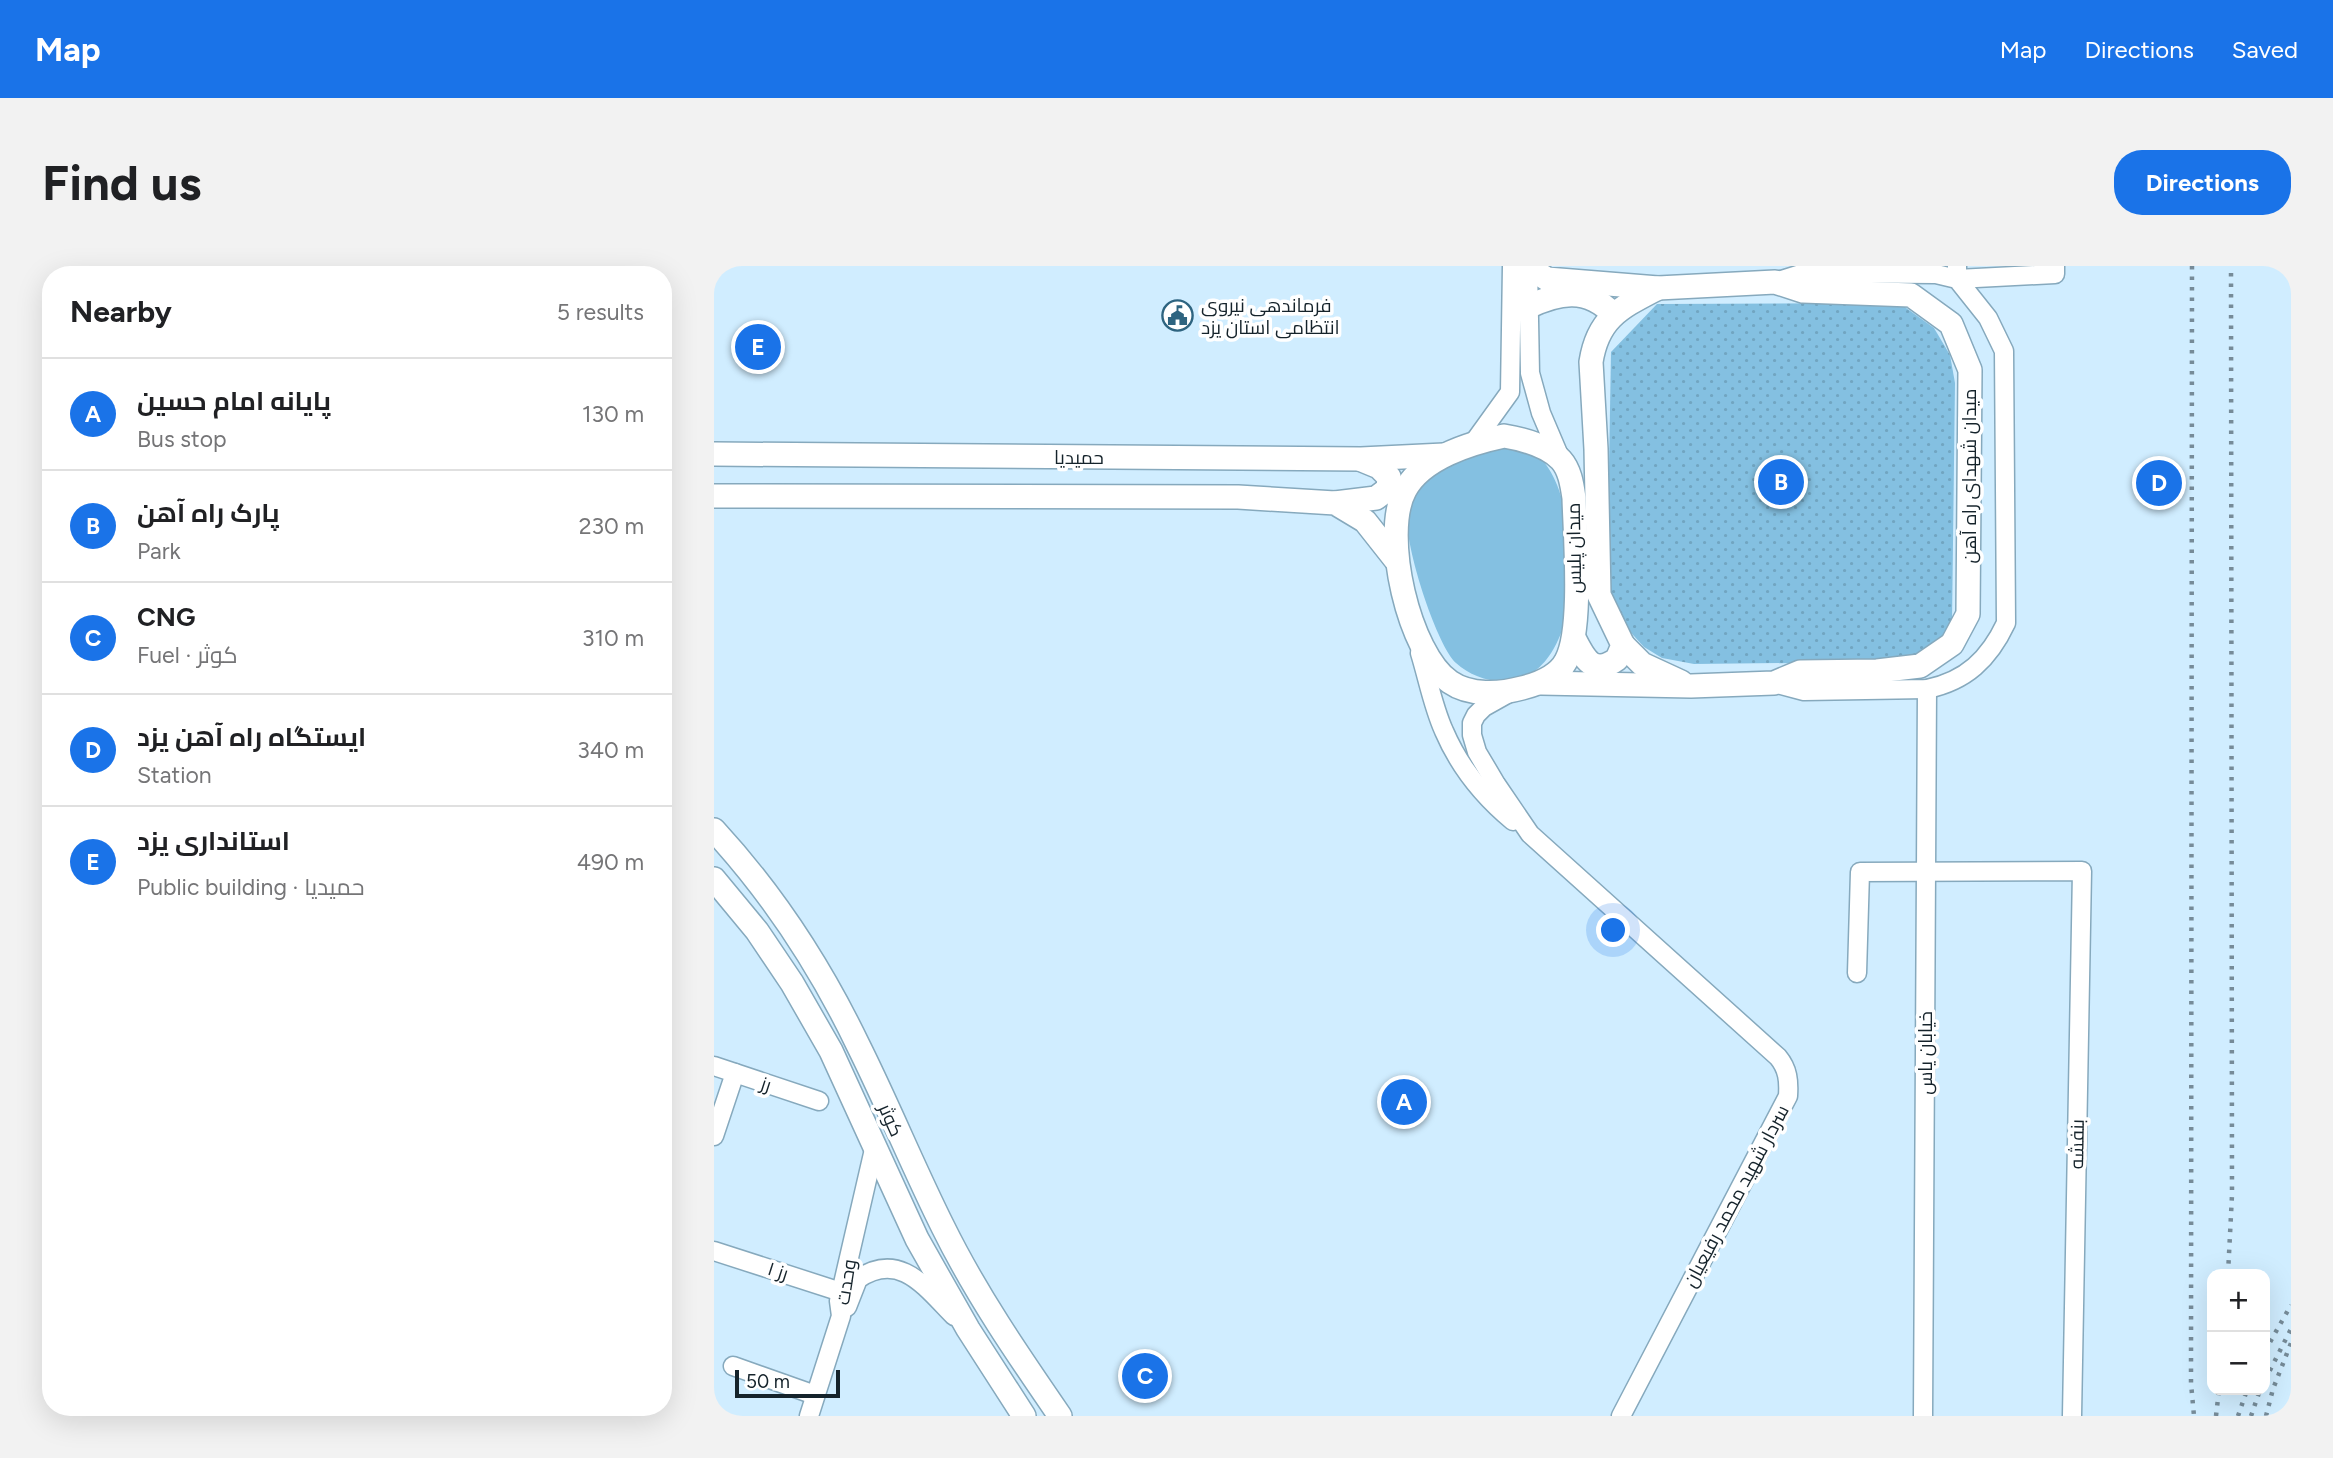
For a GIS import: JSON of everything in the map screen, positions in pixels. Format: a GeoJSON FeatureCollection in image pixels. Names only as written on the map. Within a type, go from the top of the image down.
{"type":"FeatureCollection","features":[{"type":"Feature","properties":{"kind":"main road","name":"میدان شهدای راه آهن"},"geometry":{"type":"LineString","coordinates":[[1523,266],[1547,279],[1658,288],[1775,282],[1804,291],[1911,295],[1951,324],[1970,370],[1968,614],[1952,644],[1920,666],[1877,671],[1800,672],[1774,683],[1690,686],[1541,683]]}},
{"type":"Feature","properties":{"kind":"main road"},"geometry":{"type":"LineString","coordinates":[[1658,288],[1613,314],[1595,342],[1591,362],[1599,595],[1623,645],[1642,664],[1690,686]]}},
{"type":"Feature","properties":{"kind":"main road"},"geometry":{"type":"LineString","coordinates":[[1528,307],[1546,299],[1577,295],[1602,302],[1613,314]]}},
{"type":"Feature","properties":{"kind":"main road","name":"میدان پلیس"},"geometry":{"type":"LineString","coordinates":[[1504,436],[1527,440],[1561,460],[1570,476],[1574,498],[1574,638],[1565,663],[1541,683],[1512,691],[1474,692],[1451,683],[1434,666],[1410,619],[1395,559],[1396,516],[1405,489],[1444,455],[1474,442],[1504,436]]}},
{"type":"Feature","properties":{"kind":"main road","name":"حمیدیا"},"geometry":{"type":"LineString","coordinates":[[714,454],[1362,460],[1444,455]]}},
{"type":"Feature","properties":{"kind":"main road"},"geometry":{"type":"LineString","coordinates":[[1335,503],[1376,498],[1388,489],[1389,477],[1379,467],[1362,460]]}},
{"type":"Feature","properties":{"kind":"main road","name":"حمیدیا"},"geometry":{"type":"LineString","coordinates":[[714,496],[1238,497],[1335,503],[1365,521],[1395,559]]}},
{"type":"Feature","properties":{"kind":"main road"},"geometry":{"type":"LineString","coordinates":[[1574,638],[1583,656],[1591,664],[1602,666],[1617,659],[1623,645]]}},
{"type":"Feature","properties":{"kind":"main road","name":"کوثر"},"geometry":{"type":"LineString","coordinates":[[714,830],[782,915],[816,968],[858,1044],[904,1149],[990,1314],[1059,1416]]}},
{"type":"Feature","properties":{"kind":"main road","name":"کوثر"},"geometry":{"type":"LineString","coordinates":[[714,879],[757,931],[792,983],[831,1051],[917,1239],[968,1329],[1024,1416]]}},
{"type":"Feature","properties":{"kind":"street"},"geometry":{"type":"LineString","coordinates":[[1523,266],[1528,307],[1530,373],[1541,413],[1561,460]]}},
{"type":"Feature","properties":{"kind":"street"},"geometry":{"type":"LineString","coordinates":[[1474,442],[1510,392],[1523,266]]}},
{"type":"Feature","properties":{"kind":"street"},"geometry":{"type":"LineString","coordinates":[[1775,282],[1804,273],[1839,269],[1936,274],[2055,270]]}},
{"type":"Feature","properties":{"kind":"street"},"geometry":{"type":"LineString","coordinates":[[1774,683],[1804,691],[1927,689],[1944,686],[1966,676],[1985,659],[2006,623],[2004,351],[1988,318],[1957,272]]}},
{"type":"Feature","properties":{"kind":"street"},"geometry":{"type":"LineString","coordinates":[[1410,619],[1444,731],[1459,760],[1498,808],[1530,834]]}},
{"type":"Feature","properties":{"kind":"street","name":"خیابان یاس"},"geometry":{"type":"LineString","coordinates":[[1923,1416],[1927,689]]}},
{"type":"Feature","properties":{"kind":"street","name":"سردار شهید محمد رفیعیان"},"geometry":{"type":"LineString","coordinates":[[1512,691],[1484,707],[1476,715],[1472,723],[1472,735],[1477,752],[1530,834],[1778,1057],[1785,1066],[1789,1082],[1788,1096],[1621,1416]]}},
{"type":"Feature","properties":{"kind":"street"},"geometry":{"type":"LineString","coordinates":[[1857,973],[1860,872],[1926,870]]}},
{"type":"Feature","properties":{"kind":"street","name":"بنفشه"},"geometry":{"type":"LineString","coordinates":[[1926,870],[2082,871],[2072,1416]]}},
{"type":"Feature","properties":{"kind":"street","name":"رز"},"geometry":{"type":"LineString","coordinates":[[714,1066],[819,1101]]}},
{"type":"Feature","properties":{"kind":"street"},"geometry":{"type":"LineString","coordinates":[[714,1136],[735,1073]]}},
{"type":"Feature","properties":{"kind":"street","name":"وحدت"},"geometry":{"type":"LineString","coordinates":[[809,1416],[841,1316],[839,1301],[875,1145]]}},
{"type":"Feature","properties":{"kind":"street","name":"رز ۱"},"geometry":{"type":"LineString","coordinates":[[714,1251],[841,1292]]}},
{"type":"Feature","properties":{"kind":"street"},"geometry":{"type":"LineString","coordinates":[[841,1316],[849,1304],[858,1279],[879,1269],[894,1268],[915,1277],[968,1329]]}},
{"type":"Feature","properties":{"kind":"street"},"geometry":{"type":"LineString","coordinates":[[733,1366],[815,1395]]}},
{"type":"Feature","properties":{"kind":"shaded area"},"geometry":{"type":"Polygon","coordinates":[[[1657,304],[1902,305],[1934,328],[1950,355],[1955,383],[1952,624],[1931,648],[1917,656],[1886,662],[1694,664],[1662,658],[1644,647],[1612,612],[1607,582],[1611,352],[1657,304]]]}},
{"type":"Feature","properties":{"kind":"shaded area"},"geometry":{"type":"Polygon","coordinates":[[[1501,443],[1529,449],[1547,466],[1562,500],[1566,546],[1564,622],[1558,641],[1549,656],[1531,674],[1507,681],[1491,680],[1469,672],[1456,663],[1448,652],[1430,613],[1414,564],[1407,521],[1409,504],[1433,475],[1454,462],[1501,443]]]}},
{"type":"Feature","properties":{"kind":"railway"},"geometry":{"type":"LineString","coordinates":[[2192,266],[2191,1383],[2194,1416]]}},
{"type":"Feature","properties":{"kind":"railway"},"geometry":{"type":"LineString","coordinates":[[2228,1269],[2232,1195],[2231,266]]}},
{"type":"Feature","properties":{"kind":"railway"},"geometry":{"type":"LineString","coordinates":[[2270,1342],[2291,1305]]}},
{"type":"Feature","properties":{"kind":"railway"},"geometry":{"type":"LineString","coordinates":[[2270,1370],[2291,1329]]}},
{"type":"Feature","properties":{"kind":"railway"},"geometry":{"type":"LineString","coordinates":[[2266,1416],[2273,1389],[2291,1343]]}},
{"type":"Feature","properties":{"kind":"railway"},"geometry":{"type":"LineString","coordinates":[[2216,1416],[2218,1395]]}},
{"type":"Feature","properties":{"kind":"railway"},"geometry":{"type":"LineString","coordinates":[[2238,1416],[2245,1395]]}},
{"type":"Feature","properties":{"kind":"railway"},"geometry":{"type":"LineString","coordinates":[[2251,1416],[2258,1395]]}},
{"type":"Feature","properties":{"kind":"place","name":"فرماندهی نیروی انتظامی استان یزد"},"geometry":{"type":"Point","coordinates":[1178,316]}},
{"type":"Feature","properties":{"kind":"place","name":"استانداری یزد"},"geometry":{"type":"Point","coordinates":[758,347]}},
{"type":"Feature","properties":{"kind":"place","name":"پارک راه آهن"},"geometry":{"type":"Point","coordinates":[1781,482]}},
{"type":"Feature","properties":{"kind":"place","name":"ایستگاه راه آهن یزد"},"geometry":{"type":"Point","coordinates":[2159,483]}},
{"type":"Feature","properties":{"kind":"place","name":"پایانه امام حسین"},"geometry":{"type":"Point","coordinates":[1404,1102]}},
{"type":"Feature","properties":{"kind":"place","name":"CNG"},"geometry":{"type":"Point","coordinates":[1145,1376]}}]}
